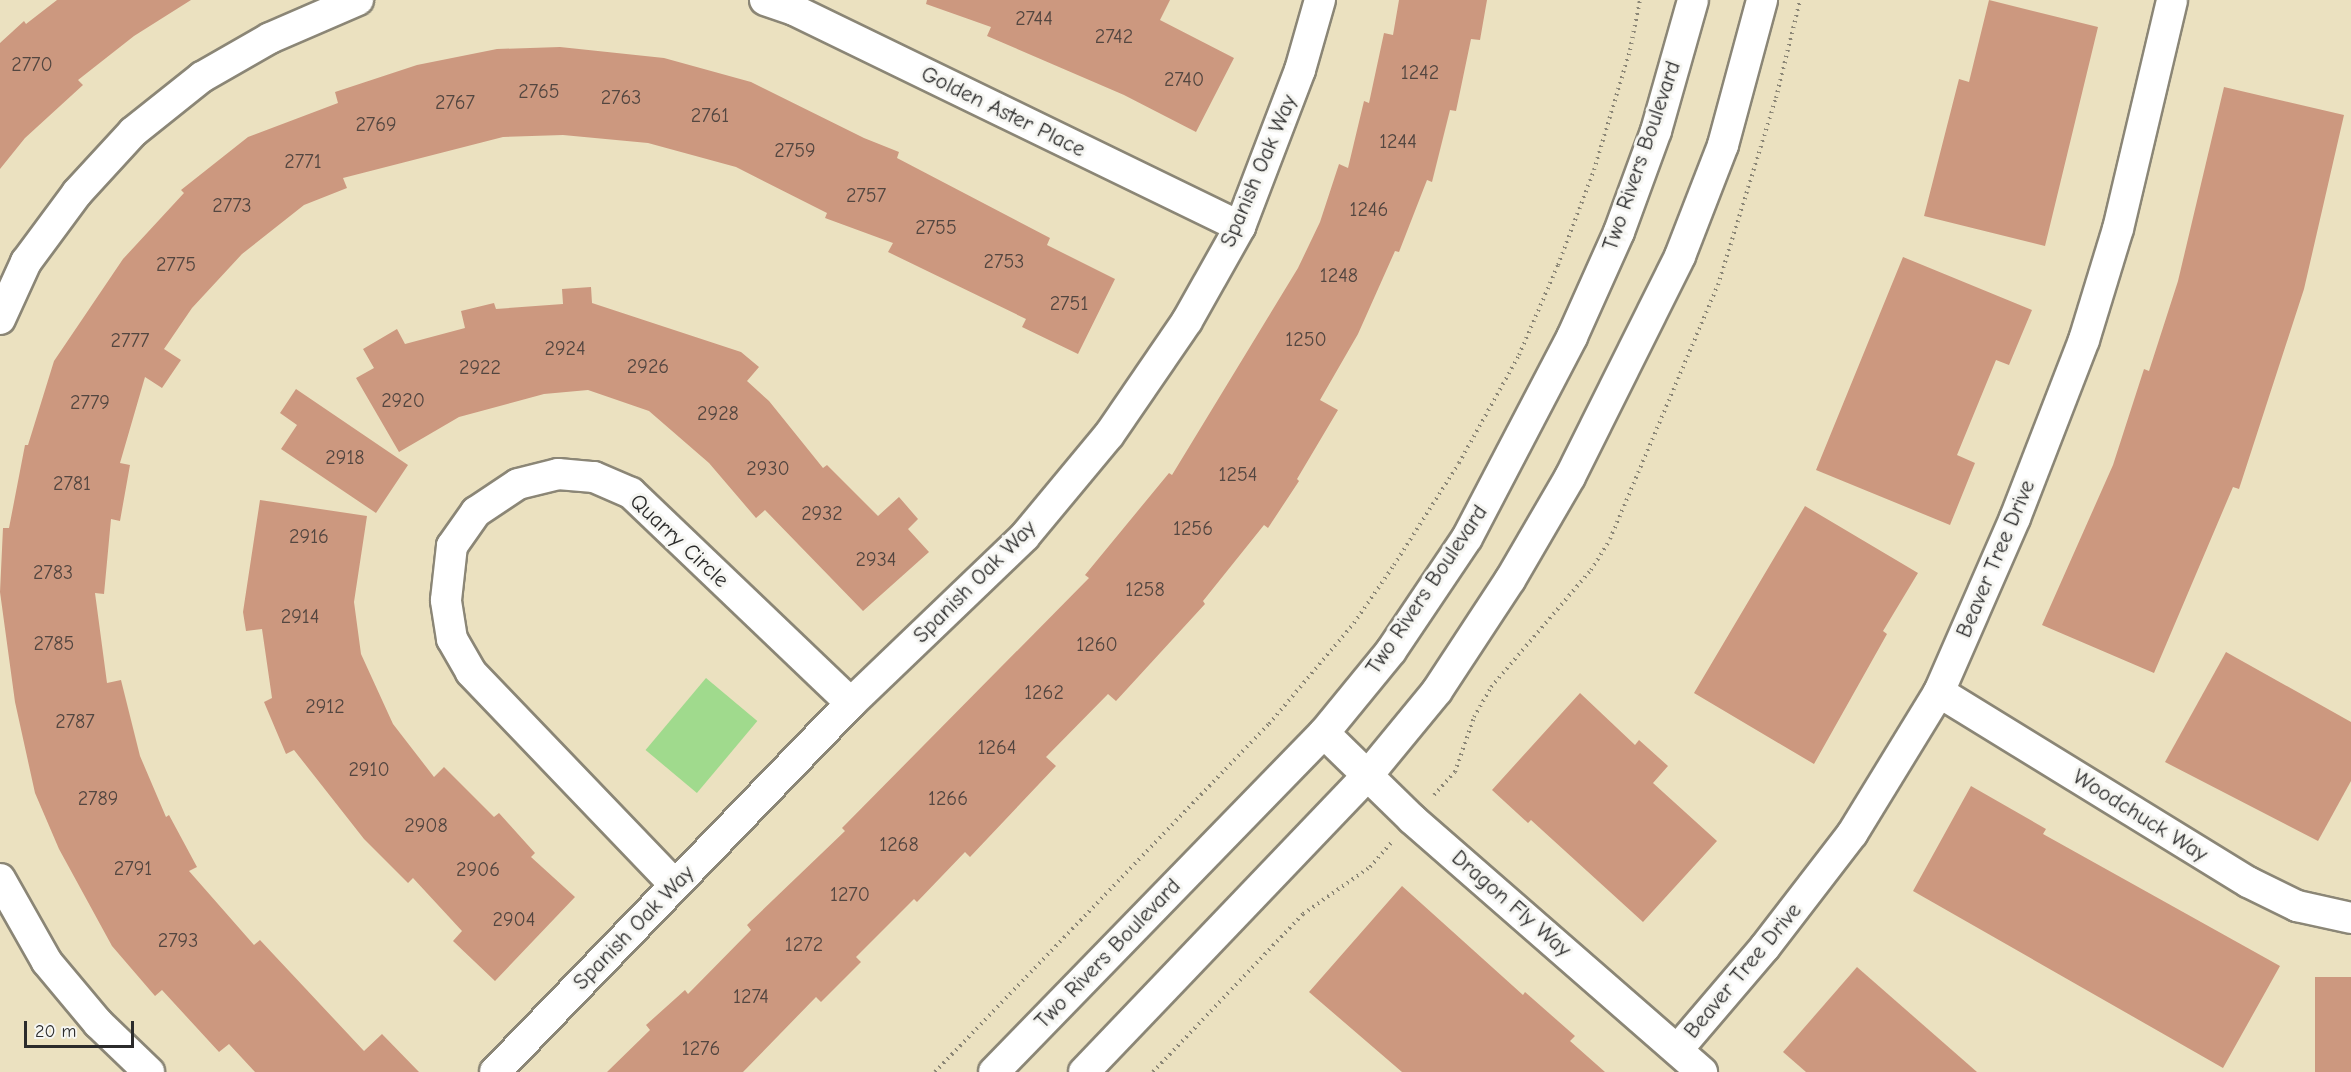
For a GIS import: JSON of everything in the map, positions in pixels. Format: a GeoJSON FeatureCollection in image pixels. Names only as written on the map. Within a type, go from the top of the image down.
{"type":"FeatureCollection","features":[{"type":"Feature","properties":{"kind":"street"},"geometry":{"type":"LineString","coordinates":[[0,319],[26,262],[77,193],[133,132],[202,77],[270,38],[358,0]]}},
{"type":"Feature","properties":{"kind":"street","name":"Golden Aster Place"},"geometry":{"type":"LineString","coordinates":[[765,0],[804,15],[1240,227]]}},
{"type":"Feature","properties":{"kind":"street","name":"Spanish Oak Way"},"geometry":{"type":"LineString","coordinates":[[495,1072],[851,703],[1025,536],[1109,435],[1187,321],[1240,227],[1300,70],[1320,0]]}},
{"type":"Feature","properties":{"kind":"street","name":"Two Rivers Boulevard"},"geometry":{"type":"LineString","coordinates":[[994,1072],[1324,733],[1391,651],[1467,538],[1527,427],[1619,232],[1656,131],[1693,0]]}},
{"type":"Feature","properties":{"kind":"street"},"geometry":{"type":"LineString","coordinates":[[1084,1072],[1368,775],[1437,691],[1510,580],[1570,477],[1628,367],[1680,256],[1723,145],[1762,0]]}},
{"type":"Feature","properties":{"kind":"street","name":"Beaver Tree Drive"},"geometry":{"type":"LineString","coordinates":[[1678,1049],[1765,947],[1852,834],[1940,692],[2014,518],[2084,340],[2124,206],[2172,0]]}},
{"type":"Feature","properties":{"kind":"street","name":"Quarry Circle"},"geometry":{"type":"LineString","coordinates":[[675,885],[471,672],[452,639],[446,600],[452,546],[476,512],[518,484],[558,474],[594,477],[631,493],[851,703]]}},
{"type":"Feature","properties":{"kind":"street","name":"Woodchuck Way"},"geometry":{"type":"LineString","coordinates":[[1940,692],[2248,882],[2297,906],[2351,918]]}},
{"type":"Feature","properties":{"kind":"street","name":"Dragon Fly Way"},"geometry":{"type":"LineString","coordinates":[[1324,733],[1412,819],[1702,1072]]}},
{"type":"Feature","properties":{"kind":"street"},"geometry":{"type":"LineString","coordinates":[[0,879],[47,962],[98,1023],[149,1072]]}},
{"type":"Feature","properties":{"kind":"path"},"geometry":{"type":"LineString","coordinates":[[935,1072],[1269,724],[1354,623],[1394,566],[1460,463],[1519,355],[1558,265],[1594,170],[1630,50],[1640,0]]}},
{"type":"Feature","properties":{"kind":"path"},"geometry":{"type":"LineString","coordinates":[[1153,1072],[1303,914],[1370,867],[1412,819]]}},
{"type":"Feature","properties":{"kind":"green space"},"geometry":{"type":"Polygon","coordinates":[[[706,678],[757,721],[697,793],[646,750],[706,678]]]}},
{"type":"Feature","properties":{"kind":"building"},"geometry":{"type":"Polygon","coordinates":[[[57,0],[191,0],[134,36],[78,80],[83,85],[25,138],[0,169],[0,43],[24,21],[26,24],[57,0]]]}},
{"type":"Feature","properties":{"kind":"building"},"geometry":{"type":"Polygon","coordinates":[[[927,0],[1170,0],[1160,20],[1234,58],[1196,132],[1124,95],[987,36],[991,27],[926,4],[927,0]]]}},
{"type":"Feature","properties":{"kind":"building"},"geometry":{"type":"Polygon","coordinates":[[[1399,0],[1487,0],[1480,40],[1471,39],[1456,111],[1450,110],[1432,182],[1427,180],[1399,252],[1395,251],[1358,334],[1320,400],[1338,410],[1297,479],[1299,481],[1268,528],[1264,525],[1203,601],[1205,604],[1116,701],[1108,694],[1046,757],[1056,766],[970,857],[965,852],[917,902],[914,899],[856,957],[861,962],[821,1002],[816,997],[743,1072],[607,1072],[650,1030],[646,1025],[685,990],[688,994],[751,930],[747,925],[845,831],[842,828],[1089,578],[1085,575],[1169,473],[1172,475],[1298,268],[1320,222],[1339,164],[1348,168],[1364,101],[1369,103],[1384,33],[1393,35],[1399,0]]]}},
{"type":"Feature","properties":{"kind":"building"},"geometry":{"type":"Polygon","coordinates":[[[1989,0],[2098,27],[2045,246],[1924,216],[1959,79],[1969,82],[1989,0]]]}},
{"type":"Feature","properties":{"kind":"building"},"geometry":{"type":"Polygon","coordinates":[[[560,47],[664,58],[751,82],[864,138],[899,152],[897,158],[1050,238],[1047,245],[1115,279],[1078,354],[1022,327],[1026,319],[888,252],[893,243],[825,218],[827,213],[736,167],[648,143],[563,135],[503,137],[343,178],[347,188],[304,205],[242,254],[192,308],[164,349],[181,360],[162,388],[145,377],[120,463],[130,465],[120,521],[111,519],[104,594],[95,593],[107,683],[121,680],[140,756],[166,817],[169,815],[197,867],[189,871],[254,945],[260,940],[364,1051],[382,1034],[419,1072],[255,1072],[229,1044],[219,1052],[162,990],[155,996],[112,946],[59,849],[35,793],[15,702],[0,592],[3,528],[9,528],[25,445],[28,445],[54,361],[123,259],[184,193],[181,190],[248,137],[338,103],[335,92],[417,65],[497,49],[560,47]]]}},
{"type":"Feature","properties":{"kind":"building"},"geometry":{"type":"Polygon","coordinates":[[[2224,87],[2344,115],[2304,289],[2239,489],[2233,487],[2154,673],[2042,625],[2113,465],[2144,369],[2149,371],[2178,281],[2224,87]]]}},
{"type":"Feature","properties":{"kind":"building"},"geometry":{"type":"Polygon","coordinates":[[[1903,257],[2032,310],[2009,365],[1996,360],[1957,455],[1975,463],[1950,525],[1816,470],[1903,257]]]}},
{"type":"Feature","properties":{"kind":"building"},"geometry":{"type":"Polygon","coordinates":[[[591,287],[592,303],[741,352],[759,367],[747,381],[769,401],[823,468],[827,465],[878,516],[899,497],[918,519],[908,529],[929,552],[863,611],[765,510],[756,518],[709,463],[649,411],[588,390],[544,394],[459,417],[399,452],[356,378],[374,368],[363,349],[397,329],[405,344],[465,328],[461,311],[494,303],[496,309],[563,304],[562,289],[591,287]]]}},
{"type":"Feature","properties":{"kind":"building"},"geometry":{"type":"Polygon","coordinates":[[[296,389],[408,465],[376,513],[281,449],[297,425],[280,413],[296,389]]]}},
{"type":"Feature","properties":{"kind":"building"},"geometry":{"type":"Polygon","coordinates":[[[260,500],[367,516],[354,602],[361,654],[393,724],[434,777],[444,767],[494,817],[499,813],[535,853],[531,857],[575,897],[495,981],[453,941],[462,931],[413,878],[408,883],[364,839],[294,750],[286,754],[264,702],[272,698],[262,629],[246,631],[243,612],[260,500]]]}},
{"type":"Feature","properties":{"kind":"building"},"geometry":{"type":"Polygon","coordinates":[[[1805,506],[1918,573],[1883,631],[1887,634],[1814,764],[1694,693],[1805,506]]]}},
{"type":"Feature","properties":{"kind":"building"},"geometry":{"type":"Polygon","coordinates":[[[2226,652],[2351,722],[2351,781],[2318,841],[2165,762],[2226,652]]]}},
{"type":"Feature","properties":{"kind":"building"},"geometry":{"type":"Polygon","coordinates":[[[1580,693],[1635,745],[1639,740],[1668,766],[1653,783],[1717,841],[1643,922],[1531,820],[1528,823],[1492,790],[1580,693]]]}},
{"type":"Feature","properties":{"kind":"building"},"geometry":{"type":"Polygon","coordinates":[[[1971,786],[2046,829],[2043,834],[2280,966],[2223,1068],[1913,891],[1971,786]]]}},
{"type":"Feature","properties":{"kind":"building"},"geometry":{"type":"Polygon","coordinates":[[[1402,886],[1523,995],[1525,992],[1575,1036],[1570,1041],[1605,1072],[1402,1072],[1309,992],[1402,886]]]}},
{"type":"Feature","properties":{"kind":"building"},"geometry":{"type":"Polygon","coordinates":[[[1857,967],[1977,1072],[1806,1072],[1783,1052],[1857,967]]]}},
{"type":"Feature","properties":{"kind":"building"},"geometry":{"type":"Polygon","coordinates":[[[2315,977],[2351,977],[2351,1072],[2315,1072],[2315,977]]]}}]}
